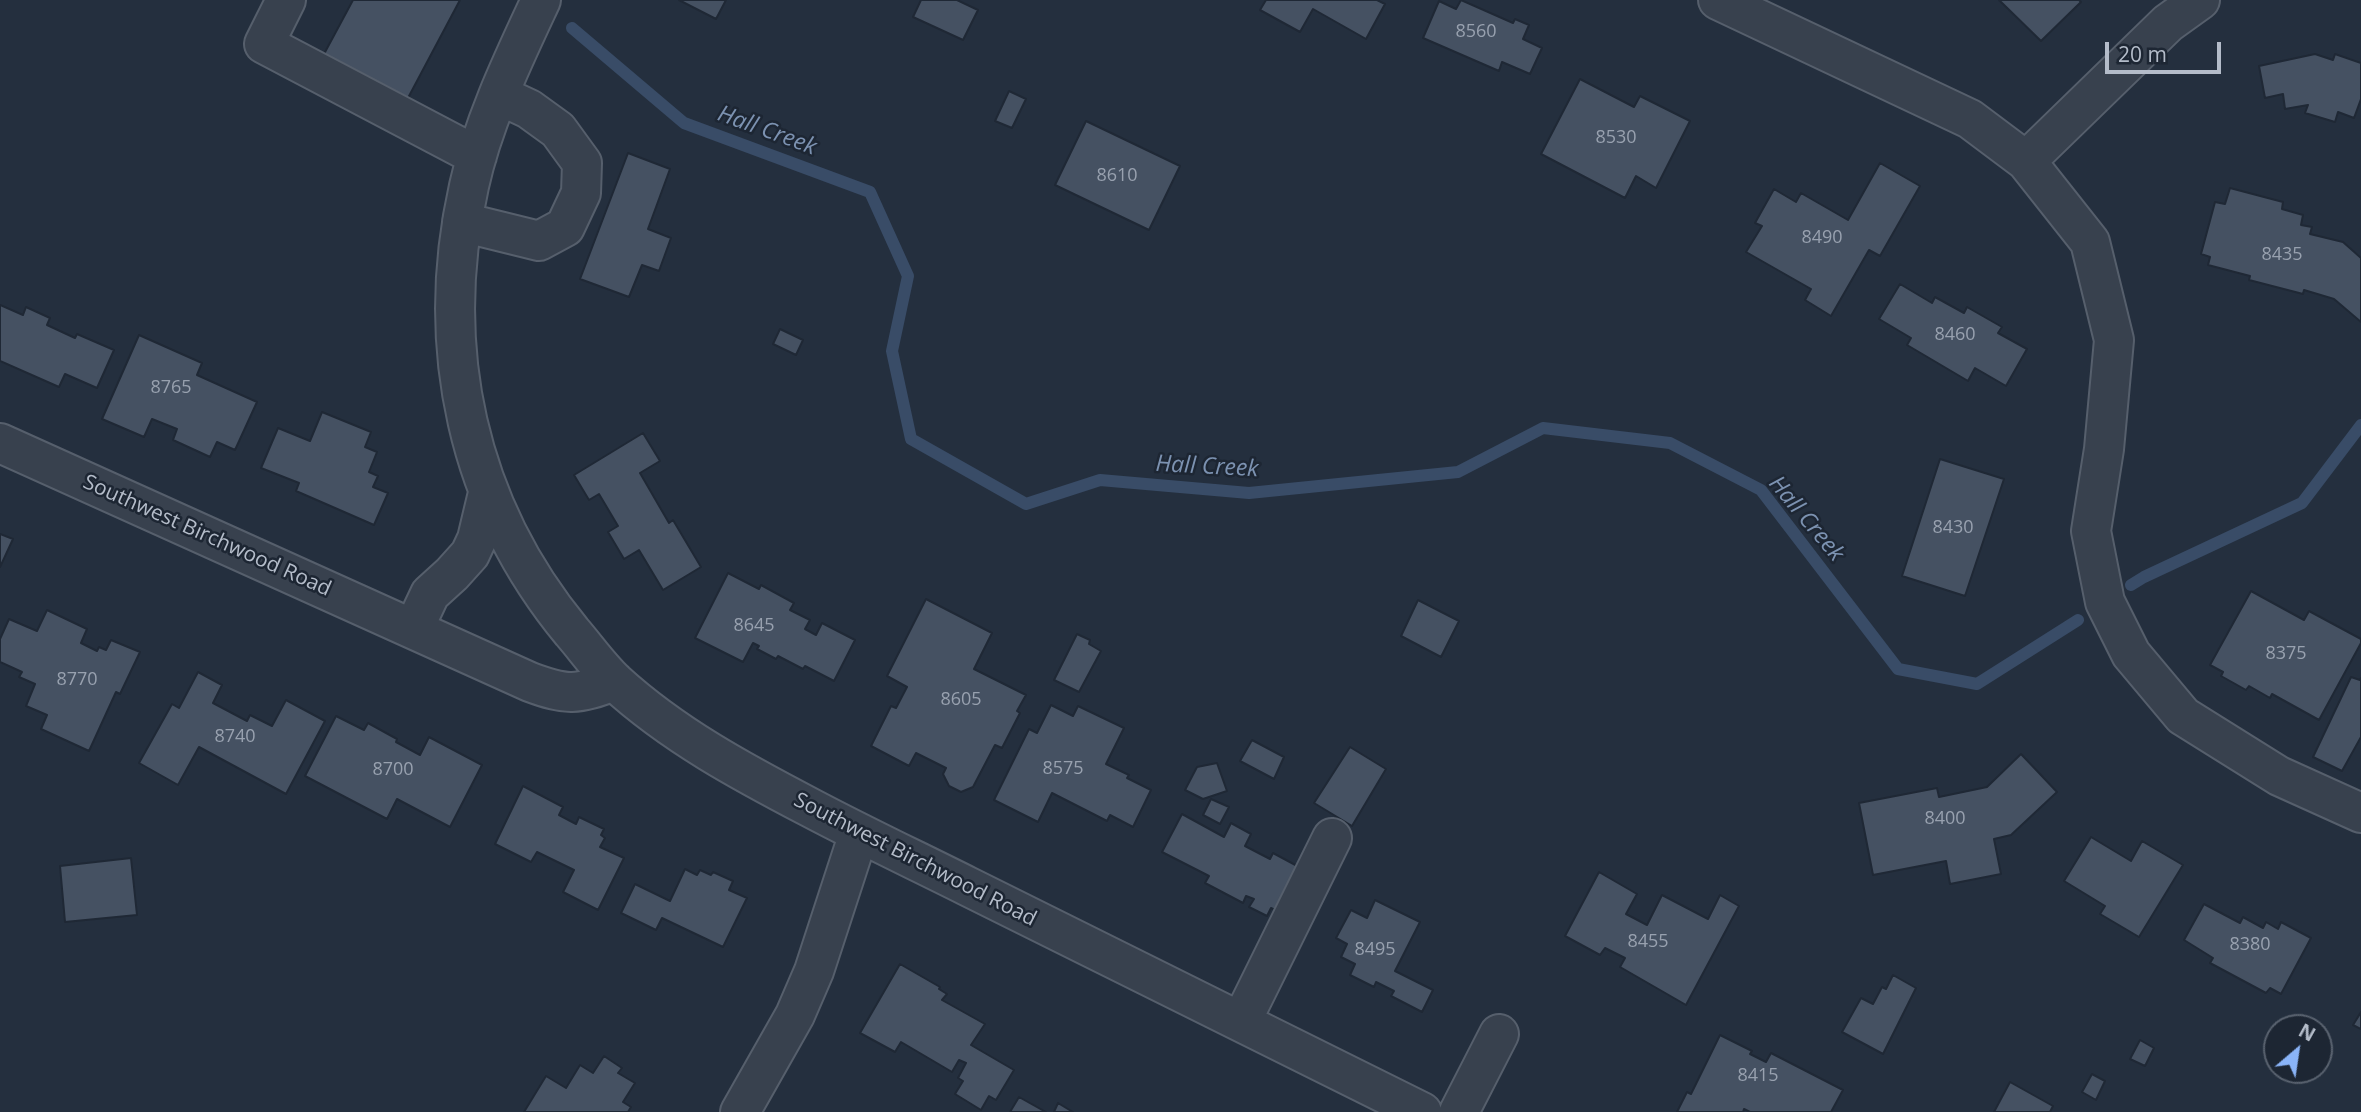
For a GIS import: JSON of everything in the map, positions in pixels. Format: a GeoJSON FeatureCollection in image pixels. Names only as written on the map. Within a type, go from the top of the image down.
{"type":"FeatureCollection","features":[{"type":"Feature","properties":{"kind":"street"},"geometry":{"type":"LineString","coordinates":[[286,0],[264,44],[477,156]]}},
{"type":"Feature","properties":{"kind":"street"},"geometry":{"type":"LineString","coordinates":[[541,0],[499,95],[477,156],[462,222],[456,272],[458,374],[468,432],[488,493],[515,551],[536,585],[614,681]]}},
{"type":"Feature","properties":{"kind":"street"},"geometry":{"type":"LineString","coordinates":[[1718,0],[1970,118],[2026,161],[2090,242],[2114,340],[2104,449],[2091,531],[2105,602],[2115,623],[2131,654],[2183,716],[2278,776],[2361,813]]}},
{"type":"Feature","properties":{"kind":"street"},"geometry":{"type":"LineString","coordinates":[[2026,161],[2168,23],[2200,0]]}},
{"type":"Feature","properties":{"kind":"street"},"geometry":{"type":"LineString","coordinates":[[462,222],[539,241],[565,227],[582,193],[582,163],[558,130],[529,109],[499,95]]}},
{"type":"Feature","properties":{"kind":"street","name":"Southwest Birchwood Road"},"geometry":{"type":"LineString","coordinates":[[0,443],[551,690],[587,691],[614,681],[708,752],[859,833],[1422,1112]]}},
{"type":"Feature","properties":{"kind":"street"},"geometry":{"type":"LineString","coordinates":[[414,628],[430,594],[470,554],[477,539],[488,493]]}},
{"type":"Feature","properties":{"kind":"street"},"geometry":{"type":"LineString","coordinates":[[740,1112],[795,1015],[814,971],[859,833]]}},
{"type":"Feature","properties":{"kind":"street"},"geometry":{"type":"LineString","coordinates":[[1241,1022],[1332,838]]}},
{"type":"Feature","properties":{"kind":"street"},"geometry":{"type":"LineString","coordinates":[[1459,1112],[1499,1034]]}},
{"type":"Feature","properties":{"kind":"building"},"geometry":{"type":"Polygon","coordinates":[[[353,0],[460,0],[408,98],[324,54],[353,0]]]}},
{"type":"Feature","properties":{"kind":"building"},"geometry":{"type":"Polygon","coordinates":[[[679,0],[726,0],[716,19],[679,0]]]}},
{"type":"Feature","properties":{"kind":"building"},"geometry":{"type":"Polygon","coordinates":[[[921,0],[957,0],[978,10],[963,40],[913,17],[921,0]]]}},
{"type":"Feature","properties":{"kind":"building"},"geometry":{"type":"Polygon","coordinates":[[[1266,0],[1377,0],[1385,4],[1366,39],[1313,9],[1300,32],[1260,10],[1266,0]]]}},
{"type":"Feature","properties":{"kind":"building"},"geometry":{"type":"Polygon","coordinates":[[[1461,0],[1513,23],[1515,19],[1529,25],[1523,39],[1542,48],[1530,74],[1502,62],[1499,71],[1423,38],[1439,1],[1456,9],[1461,0]]]}},
{"type":"Feature","properties":{"kind":"building"},"geometry":{"type":"Polygon","coordinates":[[[1999,0],[2079,0],[2081,2],[2041,41],[1999,0]]]}},
{"type":"Feature","properties":{"kind":"building"},"geometry":{"type":"Polygon","coordinates":[[[2315,54],[2333,60],[2335,54],[2361,63],[2361,99],[2354,118],[2338,112],[2335,122],[2305,113],[2308,105],[2285,109],[2283,94],[2265,98],[2259,66],[2315,54]]]}},
{"type":"Feature","properties":{"kind":"building"},"geometry":{"type":"Polygon","coordinates":[[[1580,79],[1634,107],[1640,96],[1690,121],[1656,188],[1636,176],[1625,198],[1541,154],[1580,79]]]}},
{"type":"Feature","properties":{"kind":"building"},"geometry":{"type":"Polygon","coordinates":[[[1009,91],[1026,99],[1012,128],[995,121],[1009,91]]]}},
{"type":"Feature","properties":{"kind":"building"},"geometry":{"type":"Polygon","coordinates":[[[1086,121],[1180,166],[1149,230],[1055,185],[1086,121]]]}},
{"type":"Feature","properties":{"kind":"building"},"geometry":{"type":"Polygon","coordinates":[[[628,153],[670,169],[648,229],[671,238],[659,271],[642,265],[629,297],[580,279],[628,153]]]}},
{"type":"Feature","properties":{"kind":"building"},"geometry":{"type":"Polygon","coordinates":[[[1880,163],[1920,186],[1880,256],[1869,250],[1831,316],[1805,300],[1811,289],[1746,252],[1762,226],[1755,223],[1774,189],[1796,202],[1801,193],[1848,220],[1880,163]]]}},
{"type":"Feature","properties":{"kind":"building"},"geometry":{"type":"Polygon","coordinates":[[[2230,188],[2283,202],[2282,209],[2303,215],[2301,225],[2312,227],[2310,234],[2343,242],[2361,258],[2361,322],[2334,299],[2304,290],[2303,294],[2249,280],[2250,276],[2208,265],[2210,257],[2201,254],[2215,202],[2225,204],[2230,188]]]}},
{"type":"Feature","properties":{"kind":"building"},"geometry":{"type":"Polygon","coordinates":[[[1900,284],[1932,303],[1935,297],[1964,313],[1967,307],[2002,327],[1998,333],[2027,349],[2006,386],[1975,368],[1968,381],[1907,345],[1911,338],[1879,319],[1900,284]]]}},
{"type":"Feature","properties":{"kind":"building"},"geometry":{"type":"Polygon","coordinates":[[[0,305],[23,315],[26,307],[50,318],[47,325],[75,338],[77,334],[114,350],[97,388],[65,374],[59,387],[0,361],[0,305]]]}},
{"type":"Feature","properties":{"kind":"building"},"geometry":{"type":"Polygon","coordinates":[[[780,329],[803,340],[796,355],[773,344],[780,329]]]}},
{"type":"Feature","properties":{"kind":"building"},"geometry":{"type":"Polygon","coordinates":[[[139,335],[202,363],[197,375],[257,402],[235,450],[217,442],[210,457],[173,440],[177,429],[152,419],[144,437],[102,419],[139,335]]]}},
{"type":"Feature","properties":{"kind":"building"},"geometry":{"type":"Polygon","coordinates":[[[322,412],[371,432],[365,447],[377,452],[369,472],[378,476],[373,487],[388,493],[374,525],[296,491],[299,483],[261,468],[278,428],[310,441],[322,412]]]}},
{"type":"Feature","properties":{"kind":"building"},"geometry":{"type":"Polygon","coordinates":[[[643,433],[660,461],[640,473],[669,523],[673,520],[701,567],[663,590],[639,550],[624,559],[608,532],[618,526],[599,494],[589,500],[574,475],[643,433]]]}},
{"type":"Feature","properties":{"kind":"building"},"geometry":{"type":"Polygon","coordinates":[[[1940,459],[2004,479],[1965,596],[1902,576],[1940,459]]]}},
{"type":"Feature","properties":{"kind":"building"},"geometry":{"type":"Polygon","coordinates":[[[0,534],[13,539],[0,567],[0,534]]]}},
{"type":"Feature","properties":{"kind":"building"},"geometry":{"type":"Polygon","coordinates":[[[728,573],[759,589],[761,585],[794,603],[790,610],[810,620],[805,629],[816,635],[822,623],[855,640],[834,681],[805,666],[803,669],[778,656],[776,659],[757,649],[759,646],[753,643],[743,662],[695,638],[728,573]]]}},
{"type":"Feature","properties":{"kind":"building"},"geometry":{"type":"Polygon","coordinates":[[[2251,591],[2304,620],[2309,611],[2361,639],[2319,720],[2272,694],[2270,698],[2249,686],[2246,690],[2221,676],[2223,672],[2210,665],[2251,591]]]}},
{"type":"Feature","properties":{"kind":"building"},"geometry":{"type":"Polygon","coordinates":[[[926,599],[992,633],[974,669],[1026,695],[1002,748],[995,745],[973,787],[961,792],[949,786],[943,774],[946,768],[916,753],[909,766],[871,746],[891,706],[896,708],[907,687],[887,676],[926,599]]]}},
{"type":"Feature","properties":{"kind":"building"},"geometry":{"type":"Polygon","coordinates":[[[1418,600],[1459,621],[1441,657],[1401,636],[1418,600]]]}},
{"type":"Feature","properties":{"kind":"building"},"geometry":{"type":"Polygon","coordinates":[[[47,610],[87,629],[81,643],[97,651],[99,647],[106,650],[111,640],[140,652],[120,694],[116,692],[89,751],[41,729],[47,715],[26,706],[35,684],[19,677],[22,672],[0,662],[0,639],[9,619],[37,631],[47,610]]]}},
{"type":"Feature","properties":{"kind":"building"},"geometry":{"type":"Polygon","coordinates":[[[1077,634],[1090,640],[1089,644],[1101,651],[1079,692],[1054,680],[1077,634]]]}},
{"type":"Feature","properties":{"kind":"building"},"geometry":{"type":"Polygon","coordinates":[[[198,672],[222,685],[213,703],[247,721],[250,715],[272,726],[286,700],[325,721],[286,794],[199,747],[178,785],[139,763],[172,704],[179,708],[198,672]]]}},
{"type":"Feature","properties":{"kind":"building"},"geometry":{"type":"Polygon","coordinates":[[[2351,677],[2361,678],[2361,737],[2342,771],[2313,757],[2351,677]]]}},
{"type":"Feature","properties":{"kind":"building"},"geometry":{"type":"Polygon","coordinates":[[[1051,705],[1073,716],[1078,706],[1124,728],[1106,764],[1151,790],[1133,827],[1110,815],[1107,821],[1052,793],[1038,822],[994,800],[1029,729],[1037,733],[1051,705]]]}},
{"type":"Feature","properties":{"kind":"building"},"geometry":{"type":"Polygon","coordinates":[[[336,716],[364,730],[368,723],[420,755],[429,737],[482,765],[450,827],[397,799],[387,819],[305,776],[336,716]]]}},
{"type":"Feature","properties":{"kind":"building"},"geometry":{"type":"Polygon","coordinates":[[[1252,740],[1284,757],[1274,779],[1240,761],[1252,740]]]}},
{"type":"Feature","properties":{"kind":"building"},"geometry":{"type":"Polygon","coordinates":[[[1350,747],[1386,769],[1352,826],[1314,803],[1350,747]]]}},
{"type":"Feature","properties":{"kind":"building"},"geometry":{"type":"Polygon","coordinates":[[[2021,754],[2057,792],[2011,835],[1994,839],[2001,874],[1950,884],[1946,861],[1873,875],[1859,803],[1937,788],[1939,797],[1987,787],[2021,754]]]}},
{"type":"Feature","properties":{"kind":"building"},"geometry":{"type":"Polygon","coordinates":[[[1217,763],[1227,791],[1203,799],[1185,790],[1197,767],[1217,763]]]}},
{"type":"Feature","properties":{"kind":"building"},"geometry":{"type":"Polygon","coordinates":[[[523,786],[563,807],[559,815],[576,824],[579,817],[604,829],[601,835],[605,838],[600,847],[624,858],[598,910],[563,892],[574,870],[537,852],[531,862],[495,844],[523,786]]]}},
{"type":"Feature","properties":{"kind":"building"},"geometry":{"type":"Polygon","coordinates":[[[1211,799],[1229,807],[1220,824],[1203,815],[1211,799]]]}},
{"type":"Feature","properties":{"kind":"building"},"geometry":{"type":"Polygon","coordinates":[[[1182,814],[1224,837],[1231,823],[1251,834],[1245,846],[1270,859],[1273,853],[1301,868],[1279,912],[1271,908],[1267,916],[1249,907],[1254,899],[1246,896],[1243,903],[1205,883],[1209,876],[1162,852],[1182,814]]]}},
{"type":"Feature","properties":{"kind":"building"},"geometry":{"type":"Polygon","coordinates":[[[2091,837],[2131,861],[2142,841],[2183,865],[2139,937],[2100,914],[2105,906],[2064,881],[2091,837]]]}},
{"type":"Feature","properties":{"kind":"building"},"geometry":{"type":"Polygon","coordinates":[[[131,858],[137,915],[65,922],[60,866],[131,858]]]}},
{"type":"Feature","properties":{"kind":"building"},"geometry":{"type":"Polygon","coordinates":[[[685,869],[697,875],[700,870],[711,875],[713,872],[733,881],[729,890],[747,898],[723,947],[662,918],[656,930],[621,913],[635,884],[670,901],[685,869]]]}},
{"type":"Feature","properties":{"kind":"building"},"geometry":{"type":"Polygon","coordinates":[[[1599,872],[1637,894],[1626,914],[1647,925],[1662,895],[1708,919],[1720,895],[1739,906],[1686,1005],[1620,967],[1625,958],[1605,948],[1600,955],[1565,936],[1599,872]]]}},
{"type":"Feature","properties":{"kind":"building"},"geometry":{"type":"Polygon","coordinates":[[[1375,900],[1420,922],[1395,971],[1433,990],[1422,1012],[1391,996],[1394,991],[1376,982],[1374,987],[1350,975],[1355,964],[1341,957],[1347,944],[1336,938],[1351,910],[1367,918],[1375,900]]]}},
{"type":"Feature","properties":{"kind":"building"},"geometry":{"type":"Polygon","coordinates":[[[2204,904],[2240,923],[2243,917],[2263,928],[2266,922],[2278,929],[2281,922],[2311,938],[2281,994],[2270,988],[2266,993],[2210,963],[2213,958],[2184,940],[2204,904]]]}},
{"type":"Feature","properties":{"kind":"building"},"geometry":{"type":"Polygon","coordinates":[[[900,964],[940,987],[939,989],[947,994],[942,1000],[985,1024],[971,1045],[1014,1070],[996,1100],[989,1096],[981,1110],[955,1094],[963,1081],[958,1078],[966,1063],[959,1060],[952,1072],[901,1042],[895,1052],[860,1033],[900,964]]]}},
{"type":"Feature","properties":{"kind":"building"},"geometry":{"type":"Polygon","coordinates":[[[1893,975],[1916,988],[1883,1054],[1842,1032],[1861,998],[1873,1004],[1882,987],[1886,989],[1893,975]]]}},
{"type":"Feature","properties":{"kind":"building"},"geometry":{"type":"Polygon","coordinates":[[[2361,1012],[2361,1029],[2353,1025],[2361,1012]]]}},
{"type":"Feature","properties":{"kind":"building"},"geometry":{"type":"Polygon","coordinates":[[[1720,1035],[1752,1051],[1750,1054],[1766,1062],[1771,1053],[1843,1090],[1831,1112],[1750,1112],[1744,1109],[1743,1112],[1677,1112],[1687,1092],[1691,1094],[1720,1035]]]}},
{"type":"Feature","properties":{"kind":"building"},"geometry":{"type":"Polygon","coordinates":[[[2140,1040],[2154,1048],[2145,1066],[2130,1059],[2140,1040]]]}},
{"type":"Feature","properties":{"kind":"building"},"geometry":{"type":"Polygon","coordinates":[[[604,1056],[622,1068],[618,1073],[635,1083],[623,1102],[631,1107],[628,1112],[524,1112],[546,1076],[566,1088],[580,1065],[593,1073],[604,1056]]]}},
{"type":"Feature","properties":{"kind":"building"},"geometry":{"type":"Polygon","coordinates":[[[2092,1074],[2105,1081],[2096,1100],[2082,1092],[2092,1074]]]}},
{"type":"Feature","properties":{"kind":"building"},"geometry":{"type":"Polygon","coordinates":[[[2010,1082],[2053,1106],[2050,1112],[1994,1112],[2010,1082]]]}},
{"type":"Feature","properties":{"kind":"building"},"geometry":{"type":"Polygon","coordinates":[[[1019,1097],[1046,1112],[1010,1112],[1019,1097]]]}},
{"type":"Feature","properties":{"kind":"building"},"geometry":{"type":"Polygon","coordinates":[[[1058,1103],[1073,1112],[1054,1112],[1058,1103]]]}},
{"type":"Feature","properties":{"kind":"waterway","name":"Hall Creek"},"geometry":{"type":"LineString","coordinates":[[572,28],[684,123],[870,192],[908,276],[892,351],[911,439],[1026,504],[1100,480],[1249,493],[1458,472],[1543,428],[1670,443],[1761,490],[1898,669],[1977,684],[2078,620]]}},
{"type":"Feature","properties":{"kind":"waterway","name":"Hall Creek"},"geometry":{"type":"LineString","coordinates":[[2131,585],[2302,503],[2361,425]]}}]}
